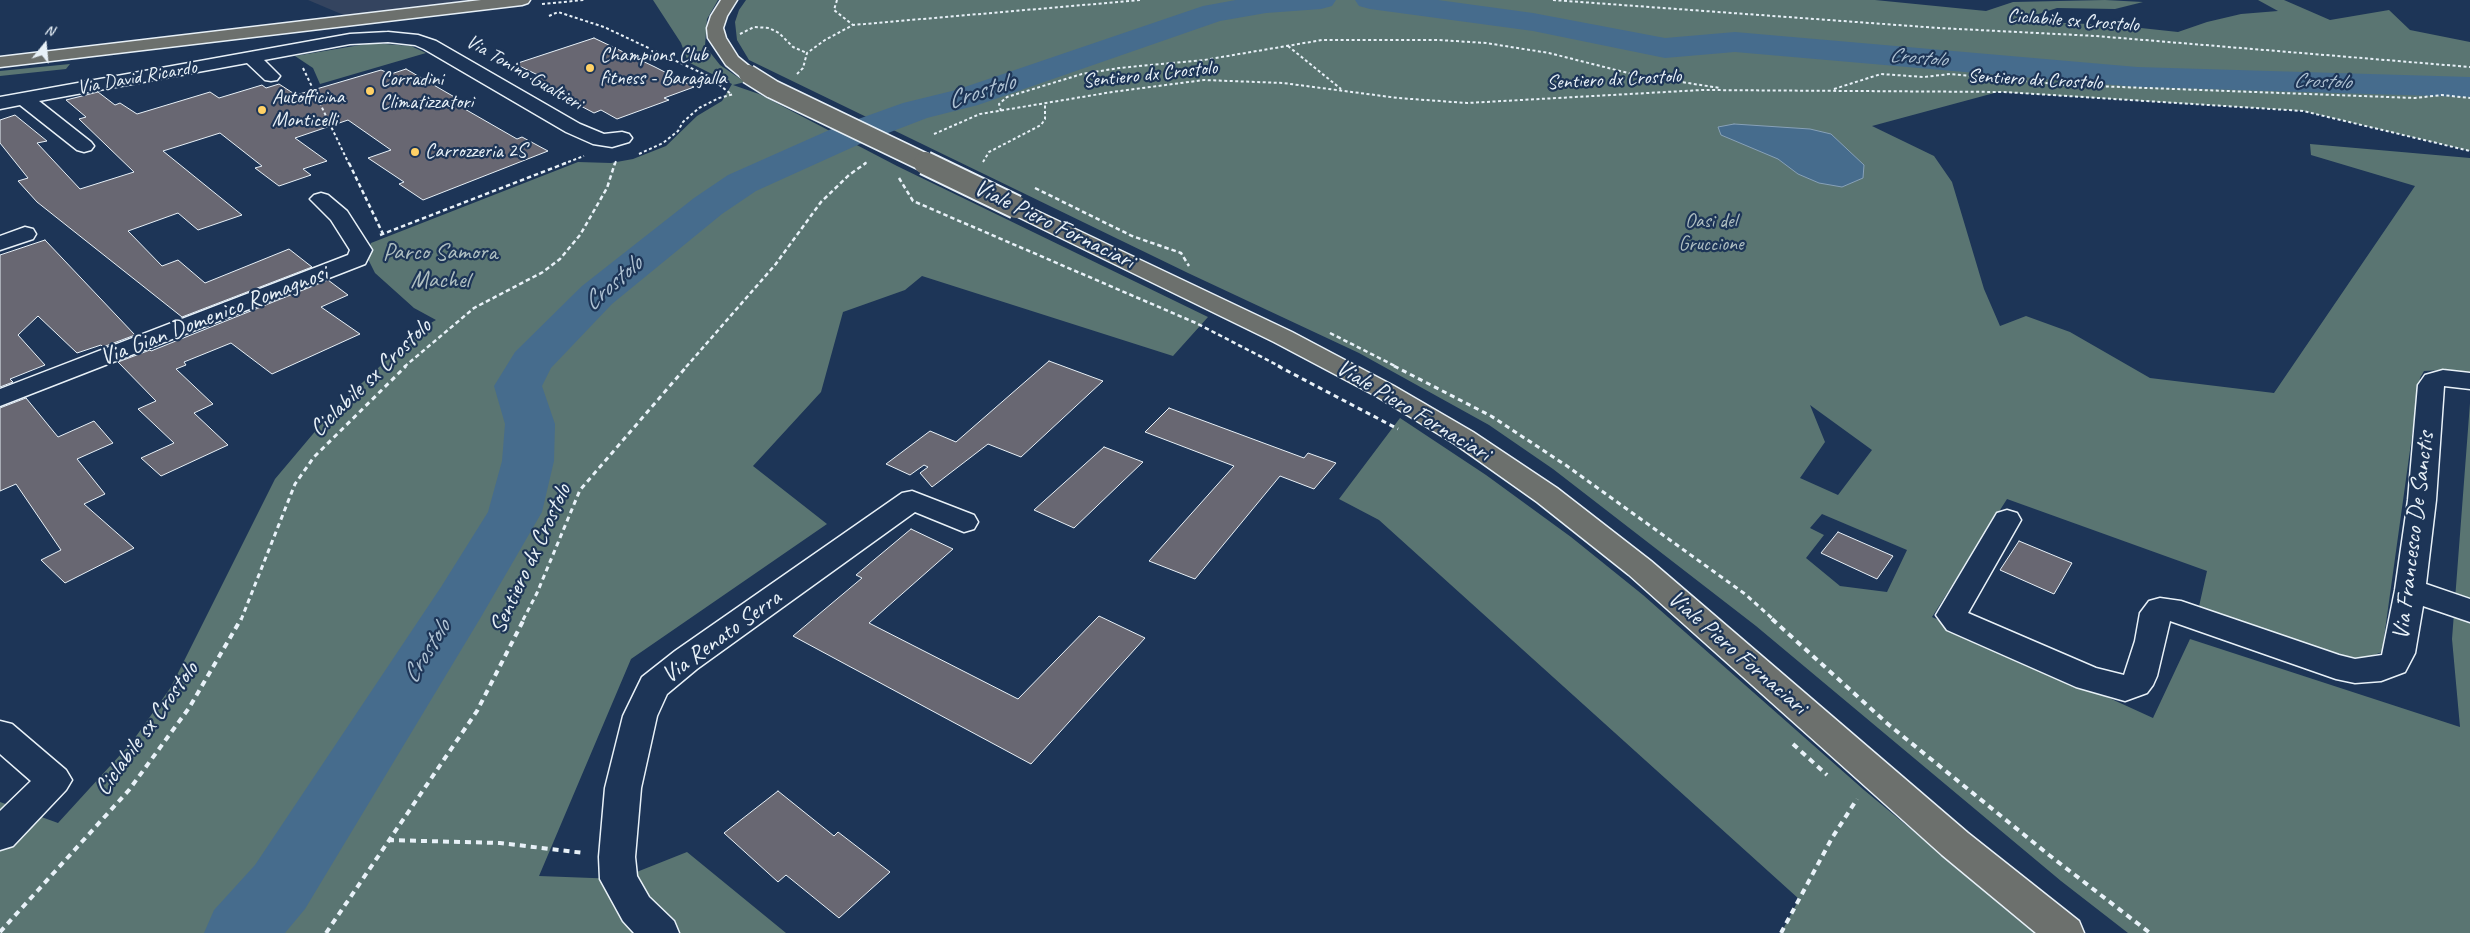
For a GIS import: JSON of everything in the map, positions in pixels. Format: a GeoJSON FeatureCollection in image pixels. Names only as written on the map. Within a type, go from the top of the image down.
{"type":"FeatureCollection","features":[{"type":"Feature","properties":{"kind":"main road"},"geometry":{"type":"LineString","coordinates":[[0,62],[490,2],[522,0]]}},
{"type":"Feature","properties":{"kind":"main road","name":"Viale Piero Fornaciari"},"geometry":{"type":"LineString","coordinates":[[730,0],[719,16],[715,28],[718,38],[732,61],[772,89],[1283,337],[1376,386],[1464,438],[1540,490],[1640,568],[1955,844],[2065,933]]}},
{"type":"Feature","properties":{"kind":"street","name":"Via David Ricardo"},"geometry":{"type":"LineString","coordinates":[[0,103],[350,39],[372,37],[404,38]]}},
{"type":"Feature","properties":{"kind":"street","name":"Via Tonino Gualtieri"},"geometry":{"type":"LineString","coordinates":[[404,38],[430,45],[573,128],[617,146]]}},
{"type":"Feature","properties":{"kind":"street"},"geometry":{"type":"LineString","coordinates":[[251,57],[271,76]]}},
{"type":"Feature","properties":{"kind":"street","name":"Via David Ricardo"},"geometry":{"type":"LineString","coordinates":[[24,99],[84,146]]}},
{"type":"Feature","properties":{"kind":"street"},"geometry":{"type":"LineString","coordinates":[[321,199],[339,216],[356,244]]}},
{"type":"Feature","properties":{"kind":"street"},"geometry":{"type":"LineString","coordinates":[[0,243],[24,234]]}},
{"type":"Feature","properties":{"kind":"street","name":"Via Gian Domenico Romagnosi"},"geometry":{"type":"LineString","coordinates":[[0,398],[337,268],[357,259],[361,250],[356,244]]}},
{"type":"Feature","properties":{"kind":"street","name":"Via Francesco De Sanctis"},"geometry":{"type":"LineString","coordinates":[[2007,520],[1952,615],[1958,622],[2088,678],[2125,688],[2135,684],[2141,676],[2151,641],[2156,613],[2160,609],[2170,609],[2336,667],[2355,671],[2381,669],[2394,663],[2399,653],[2410,590],[2422,500],[2431,385],[2434,380],[2443,378],[2470,381]]}},
{"type":"Feature","properties":{"kind":"street","name":"Via Renato Serra"},"geometry":{"type":"LineString","coordinates":[[660,933],[636,909],[619,880],[617,857],[623,788],[640,716],[654,686],[686,660],[912,500],[964,522]]}},
{"type":"Feature","properties":{"kind":"street"},"geometry":{"type":"LineString","coordinates":[[2410,590],[2470,611]]}},
{"type":"Feature","properties":{"kind":"street"},"geometry":{"type":"LineString","coordinates":[[0,734],[54,780],[0,835]]}},
{"type":"Feature","properties":{"kind":"path"},"geometry":{"type":"LineString","coordinates":[[837,0],[834,10],[854,25]]}},
{"type":"Feature","properties":{"kind":"path"},"geometry":{"type":"LineString","coordinates":[[793,78],[803,68],[807,54],[825,40],[854,25],[899,19],[959,16],[1141,0]]}},
{"type":"Feature","properties":{"kind":"path","name":"Ciclabile sx Crostolo"},"geometry":{"type":"LineString","coordinates":[[1553,0],[1958,29],[2096,36],[2470,67]]}},
{"type":"Feature","properties":{"kind":"path"},"geometry":{"type":"LineString","coordinates":[[548,16],[558,12],[604,27],[708,76],[731,94]]}},
{"type":"Feature","properties":{"kind":"path"},"geometry":{"type":"LineString","coordinates":[[740,41],[739,35],[748,29],[769,28],[779,33],[792,47],[807,54]]}},
{"type":"Feature","properties":{"kind":"path"},"geometry":{"type":"LineString","coordinates":[[1001,111],[999,104],[1007,96],[1082,74],[1119,68],[1204,60],[1322,40],[1371,39],[1486,43],[1549,53],[1636,75],[1733,90]]}},
{"type":"Feature","properties":{"kind":"path"},"geometry":{"type":"LineString","coordinates":[[1287,45],[1341,90]]}},
{"type":"Feature","properties":{"kind":"path"},"geometry":{"type":"LineString","coordinates":[[280,52],[304,69],[383,234]]}},
{"type":"Feature","properties":{"kind":"path"},"geometry":{"type":"LineString","coordinates":[[1828,90],[1881,74],[1924,76],[1950,74],[2067,85],[2415,98],[2442,95],[2470,98]]}},
{"type":"Feature","properties":{"kind":"path","name":"Sentiero dx Crostolo"},"geometry":{"type":"LineString","coordinates":[[934,134],[980,114],[1204,80],[1283,83],[1398,98],[1468,104],[1702,90],[2004,92],[2303,110],[2470,151]]}},
{"type":"Feature","properties":{"kind":"path"},"geometry":{"type":"LineString","coordinates":[[632,155],[663,143],[678,131],[683,122],[699,108],[731,94],[737,94]]}},
{"type":"Feature","properties":{"kind":"path"},"geometry":{"type":"LineString","coordinates":[[991,166],[983,162],[989,152],[1041,125],[1045,119],[1046,104]]}},
{"type":"Feature","properties":{"kind":"path"},"geometry":{"type":"LineString","coordinates":[[356,244],[608,147],[617,146]]}},
{"type":"Feature","properties":{"kind":"path","name":"Ciclabile sx Crostolo"},"geometry":{"type":"LineString","coordinates":[[0,932],[129,790],[189,708],[239,625],[295,484],[314,457],[419,353],[474,308],[543,272],[560,259],[580,235],[607,188],[617,146]]}},
{"type":"Feature","properties":{"kind":"path","name":"Sentiero dx Crostolo"},"geometry":{"type":"LineString","coordinates":[[326,933],[477,710],[537,593],[580,490],[775,265],[821,202],[848,175],[867,162]]}},
{"type":"Feature","properties":{"kind":"path"},"geometry":{"type":"LineString","coordinates":[[896,174],[914,201],[1196,323],[1403,432]]}},
{"type":"Feature","properties":{"kind":"path"},"geometry":{"type":"LineString","coordinates":[[1032,187],[1132,236],[1181,253],[1192,271]]}},
{"type":"Feature","properties":{"kind":"path"},"geometry":{"type":"LineString","coordinates":[[1788,740],[1830,777]]}},
{"type":"Feature","properties":{"kind":"path"},"geometry":{"type":"LineString","coordinates":[[1850,793],[1865,805]]}},
{"type":"Feature","properties":{"kind":"path"},"geometry":{"type":"LineString","coordinates":[[1781,933],[1832,838],[1858,799]]}},
{"type":"Feature","properties":{"kind":"path"},"geometry":{"type":"LineString","coordinates":[[388,840],[500,843],[617,857]]}},
{"type":"Feature","properties":{"kind":"shaded area"},"geometry":{"type":"Polygon","coordinates":[[[308,0],[472,0],[346,16],[308,0]]]}},
{"type":"Feature","properties":{"kind":"shaded area"},"geometry":{"type":"Polygon","coordinates":[[[1734,124],[1810,129],[1831,134],[1864,165],[1863,178],[1842,187],[1819,183],[1798,174],[1778,159],[1721,135],[1718,127],[1734,124]]]}},
{"type":"Feature","properties":{"kind":"green space","name":"Parco Samora Machel"},"geometry":{"type":"Polygon","coordinates":[[[653,0],[718,0],[707,19],[705,46],[720,65],[745,82],[733,85],[759,94],[897,166],[1208,317],[1173,356],[922,276],[905,290],[843,312],[821,392],[753,466],[827,524],[631,659],[539,876],[619,879],[687,852],[786,933],[0,933],[0,802],[58,823],[132,742],[171,687],[275,479],[334,409],[420,329],[436,320],[414,308],[375,273],[367,257],[371,243],[578,162],[611,163],[633,159],[666,146],[697,116],[722,101],[732,84],[688,62],[681,43],[653,0]]]}},
{"type":"Feature","properties":{"kind":"green space","name":"Oasi del Gruccione"},"geometry":{"type":"Polygon","coordinates":[[[746,0],[1875,0],[1986,11],[2013,2],[2105,0],[2143,2],[2115,9],[2057,8],[2017,21],[2113,25],[2178,32],[2207,22],[2241,14],[2278,11],[2258,0],[2284,0],[2330,20],[2389,10],[2410,30],[2470,42],[2470,151],[2303,111],[1998,92],[1872,126],[1934,156],[1952,182],[1984,289],[2000,326],[2026,316],[2070,332],[2150,378],[2274,393],[2415,186],[2311,155],[2310,144],[2470,158],[2470,375],[2444,370],[2424,371],[2420,378],[2382,652],[2369,657],[2342,660],[2198,611],[2207,571],[2007,499],[1932,617],[2153,718],[2190,639],[2460,727],[2452,639],[2470,403],[2470,933],[2128,933],[2061,881],[1756,626],[1553,469],[1489,425],[1359,353],[1188,273],[749,60],[737,40],[735,22],[739,10],[746,0]],[[1810,405],[1825,442],[1800,478],[1838,495],[1872,450],[1810,405]],[[1822,514],[1810,528],[1824,535],[1806,558],[1840,586],[1887,592],[1907,550],[1822,514]]]}},
{"type":"Feature","properties":{"kind":"green space"},"geometry":{"type":"Polygon","coordinates":[[[372,43],[411,46],[426,53],[320,84],[313,68],[295,56],[372,43]]]}},
{"type":"Feature","properties":{"kind":"green space"},"geometry":{"type":"Polygon","coordinates":[[[70,64],[66,69],[0,76],[0,71],[70,64]]]}},
{"type":"Feature","properties":{"kind":"green space"},"geometry":{"type":"Polygon","coordinates":[[[1400,418],[1486,475],[1571,537],[1643,595],[1864,790],[2036,933],[1781,933],[1799,899],[1379,520],[1339,499],[1400,418]]]}},
{"type":"Feature","properties":{"kind":"building"},"geometry":{"type":"Polygon","coordinates":[[[594,38],[694,87],[664,98],[669,100],[617,119],[601,110],[594,113],[530,79],[540,76],[515,64],[594,38]]]}},
{"type":"Feature","properties":{"kind":"building"},"geometry":{"type":"Polygon","coordinates":[[[406,69],[470,106],[463,108],[517,139],[522,137],[548,151],[423,200],[399,184],[404,182],[368,158],[391,150],[348,120],[295,138],[327,161],[303,169],[311,175],[279,186],[255,168],[262,166],[220,133],[163,151],[242,215],[198,230],[178,213],[128,231],[162,266],[178,260],[205,283],[289,249],[312,267],[182,317],[37,202],[18,181],[28,178],[0,143],[0,120],[15,115],[47,141],[37,143],[80,189],[134,172],[79,119],[86,117],[66,100],[98,92],[115,105],[120,103],[137,114],[210,92],[219,98],[262,85],[266,88],[279,84],[296,95],[381,70],[391,74],[406,69]]]}},
{"type":"Feature","properties":{"kind":"building"},"geometry":{"type":"Polygon","coordinates":[[[45,240],[135,335],[103,347],[101,345],[77,353],[38,316],[18,335],[45,365],[10,379],[13,382],[0,387],[0,255],[45,240]]]}},
{"type":"Feature","properties":{"kind":"building"},"geometry":{"type":"Polygon","coordinates":[[[328,280],[348,295],[321,307],[360,334],[272,374],[231,343],[184,362],[186,365],[176,369],[213,404],[194,413],[228,445],[161,476],[141,458],[174,443],[138,409],[156,401],[118,362],[151,351],[328,280]]]}},
{"type":"Feature","properties":{"kind":"building"},"geometry":{"type":"Polygon","coordinates":[[[1049,361],[1103,381],[1021,457],[988,444],[932,487],[920,473],[928,467],[924,465],[910,475],[886,464],[930,431],[956,442],[1049,361]]]}},
{"type":"Feature","properties":{"kind":"building"},"geometry":{"type":"Polygon","coordinates":[[[26,398],[58,437],[94,421],[113,443],[77,459],[105,494],[84,504],[134,548],[65,583],[41,560],[61,550],[16,484],[0,491],[0,408],[26,398]]]}},
{"type":"Feature","properties":{"kind":"building"},"geometry":{"type":"Polygon","coordinates":[[[1169,408],[1304,458],[1308,453],[1336,463],[1314,489],[1280,476],[1195,579],[1149,561],[1234,466],[1145,432],[1169,408]]]}},
{"type":"Feature","properties":{"kind":"building"},"geometry":{"type":"Polygon","coordinates":[[[1104,447],[1143,462],[1074,528],[1034,510],[1104,447]]]}},
{"type":"Feature","properties":{"kind":"building"},"geometry":{"type":"Polygon","coordinates":[[[911,529],[953,549],[869,623],[1018,699],[1099,616],[1145,638],[1031,764],[793,636],[862,578],[856,575],[911,529]]]}},
{"type":"Feature","properties":{"kind":"building"},"geometry":{"type":"Polygon","coordinates":[[[1838,532],[1893,556],[1877,579],[1821,553],[1838,532]]]}},
{"type":"Feature","properties":{"kind":"building"},"geometry":{"type":"Polygon","coordinates":[[[2019,541],[2072,563],[2054,594],[2000,570],[2019,541]]]}},
{"type":"Feature","properties":{"kind":"building"},"geometry":{"type":"Polygon","coordinates":[[[778,791],[834,836],[838,832],[890,872],[839,918],[786,875],[778,882],[724,833],[778,791]]]}},
{"type":"Feature","properties":{"kind":"waterway","name":"Crostolo"},"geometry":{"type":"LineString","coordinates":[[240,933],[280,887],[461,602],[515,512],[528,461],[530,424],[518,386],[531,362],[597,295],[708,206],[742,183],[849,135],[915,110],[966,98],[1214,13],[1266,4],[1321,0]]}},
{"type":"Feature","properties":{"kind":"waterway","name":"Crostolo"},"geometry":{"type":"LineString","coordinates":[[1370,0],[1533,22],[1665,48],[1735,42],[2137,77],[2470,87]]}},
{"type":"Feature","properties":{"kind":"place","name":"Champions Club fitness - Baragalla"},"geometry":{"type":"Point","coordinates":[590,68]}},
{"type":"Feature","properties":{"kind":"place","name":"Corradini Climatizzatori"},"geometry":{"type":"Point","coordinates":[370,91]}},
{"type":"Feature","properties":{"kind":"place","name":"Autofficina Monticelli"},"geometry":{"type":"Point","coordinates":[262,110]}},
{"type":"Feature","properties":{"kind":"place","name":"Carrozzeria 2S"},"geometry":{"type":"Point","coordinates":[415,152]}}]}
